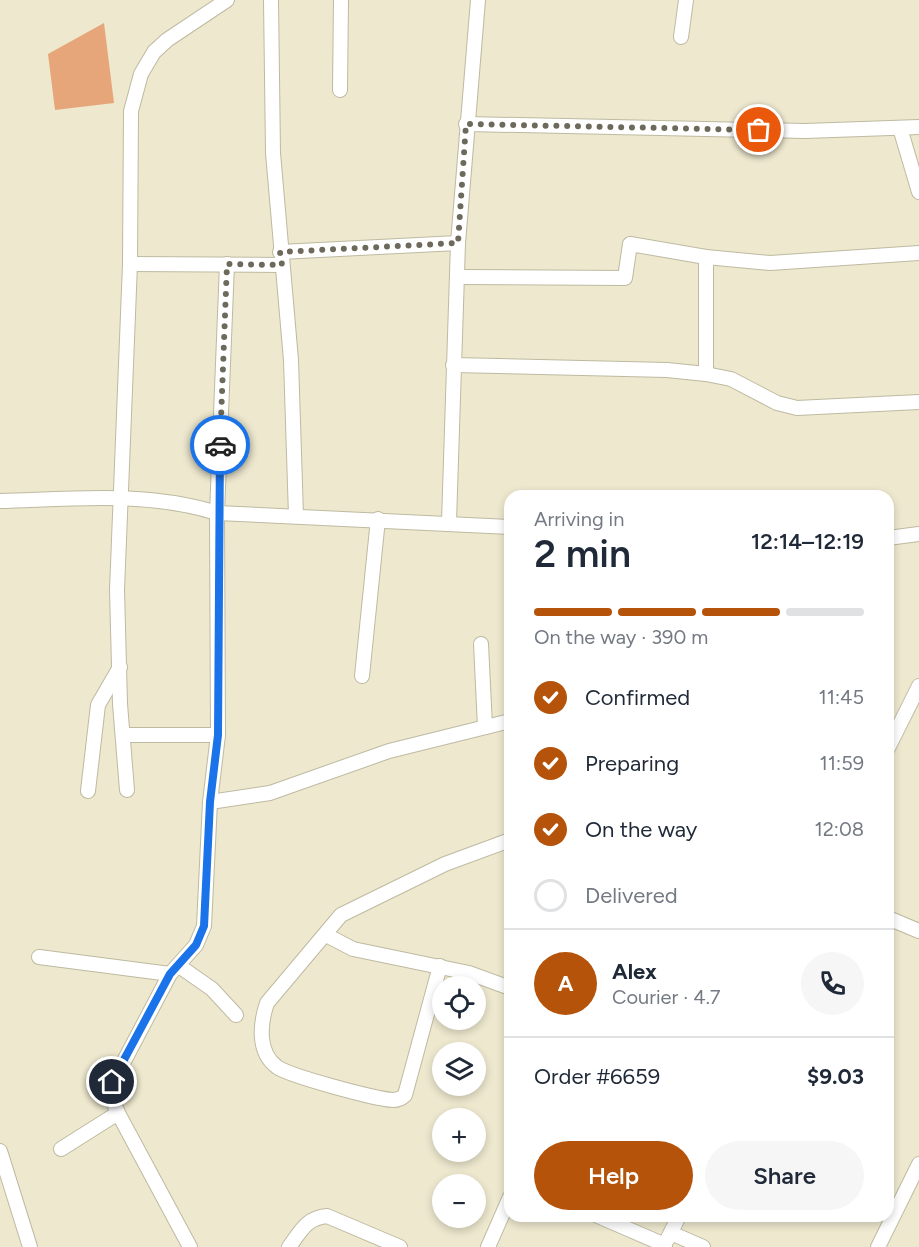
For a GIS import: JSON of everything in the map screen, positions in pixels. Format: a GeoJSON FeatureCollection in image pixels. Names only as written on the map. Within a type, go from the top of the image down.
{"type":"FeatureCollection","features":[{"type":"Feature","properties":{"kind":"street"},"geometry":{"type":"LineString","coordinates":[[127,790],[117,590],[123,498],[130,264],[131,111],[141,74],[154,52],[167,40],[227,0]]}},
{"type":"Feature","properties":{"kind":"street"},"geometry":{"type":"LineString","coordinates":[[271,0],[273,153],[291,360],[296,516]]}},
{"type":"Feature","properties":{"kind":"street"},"geometry":{"type":"LineString","coordinates":[[340,0],[340,90]]}},
{"type":"Feature","properties":{"kind":"street"},"geometry":{"type":"LineString","coordinates":[[449,522],[458,243],[478,0]]}},
{"type":"Feature","properties":{"kind":"street"},"geometry":{"type":"LineString","coordinates":[[681,37],[687,0]]}},
{"type":"Feature","properties":{"kind":"street"},"geometry":{"type":"LineString","coordinates":[[466,124],[804,130],[919,127]]}},
{"type":"Feature","properties":{"kind":"street"},"geometry":{"type":"LineString","coordinates":[[900,128],[919,192]]}},
{"type":"Feature","properties":{"kind":"street"},"geometry":{"type":"LineString","coordinates":[[130,264],[227,264],[458,243]]}},
{"type":"Feature","properties":{"kind":"street"},"geometry":{"type":"LineString","coordinates":[[458,277],[625,278],[630,244],[706,257],[770,263],[919,253]]}},
{"type":"Feature","properties":{"kind":"street"},"geometry":{"type":"LineString","coordinates":[[706,257],[706,374]]}},
{"type":"Feature","properties":{"kind":"street"},"geometry":{"type":"LineString","coordinates":[[190,1247],[118,1113],[112,1100],[112,1082],[175,970],[196,945],[204,926],[210,802],[218,735],[218,513],[227,264]]}},
{"type":"Feature","properties":{"kind":"street"},"geometry":{"type":"LineString","coordinates":[[453,365],[667,370],[706,374],[731,379],[777,403],[797,408],[919,402]]}},
{"type":"Feature","properties":{"kind":"street"},"geometry":{"type":"LineString","coordinates":[[0,501],[123,498],[188,504],[218,513],[449,522],[504,527]]}},
{"type":"Feature","properties":{"kind":"street"},"geometry":{"type":"LineString","coordinates":[[362,676],[378,519]]}},
{"type":"Feature","properties":{"kind":"street"},"geometry":{"type":"LineString","coordinates":[[894,537],[919,534]]}},
{"type":"Feature","properties":{"kind":"street"},"geometry":{"type":"LineString","coordinates":[[481,644],[485,727]]}},
{"type":"Feature","properties":{"kind":"street"},"geometry":{"type":"LineString","coordinates":[[88,791],[98,705],[120,667]]}},
{"type":"Feature","properties":{"kind":"street"},"geometry":{"type":"LineString","coordinates":[[894,736],[919,686]]}},
{"type":"Feature","properties":{"kind":"street"},"geometry":{"type":"LineString","coordinates":[[210,802],[270,793],[389,751],[504,722]]}},
{"type":"Feature","properties":{"kind":"street"},"geometry":{"type":"LineString","coordinates":[[124,735],[218,735]]}},
{"type":"Feature","properties":{"kind":"street"},"geometry":{"type":"LineString","coordinates":[[440,966],[405,1095],[400,1099],[392,1100],[343,1089],[277,1067],[264,1047],[261,1032],[267,1003],[341,915],[445,864],[504,842]]}},
{"type":"Feature","properties":{"kind":"street"},"geometry":{"type":"LineString","coordinates":[[894,921],[919,931]]}},
{"type":"Feature","properties":{"kind":"street"},"geometry":{"type":"LineString","coordinates":[[326,935],[353,949],[469,973],[504,986]]}},
{"type":"Feature","properties":{"kind":"street"},"geometry":{"type":"LineString","coordinates":[[39,957],[175,970],[212,989],[236,1015]]}},
{"type":"Feature","properties":{"kind":"street"},"geometry":{"type":"LineString","coordinates":[[61,1149],[118,1113]]}},
{"type":"Feature","properties":{"kind":"street"},"geometry":{"type":"LineString","coordinates":[[0,1151],[30,1247]]}},
{"type":"Feature","properties":{"kind":"street"},"geometry":{"type":"LineString","coordinates":[[894,1215],[919,1164]]}},
{"type":"Feature","properties":{"kind":"street"},"geometry":{"type":"LineString","coordinates":[[488,1247],[504,1211]]}},
{"type":"Feature","properties":{"kind":"street"},"geometry":{"type":"LineString","coordinates":[[289,1247],[305,1223],[327,1216],[400,1247]]}},
{"type":"Feature","properties":{"kind":"street"},"geometry":{"type":"LineString","coordinates":[[614,1222],[666,1242],[703,1247]]}},
{"type":"Feature","properties":{"kind":"street"},"geometry":{"type":"LineString","coordinates":[[666,1242],[676,1222]]}},
{"type":"Feature","properties":{"kind":"street"},"geometry":{"type":"LineString","coordinates":[[878,1247],[890,1222]]}},
{"type":"Feature","properties":{"kind":"shaded area"},"geometry":{"type":"Polygon","coordinates":[[[104,23],[114,103],[55,110],[48,54],[104,23]]]}},
{"type":"Feature","properties":{"kind":"way so far"},"geometry":{"type":"LineString","coordinates":[[220,445],[227,264],[282,265],[280,252],[458,243],[466,124],[759,130]]}},
{"type":"Feature","properties":{"kind":"route"},"geometry":{"type":"LineString","coordinates":[[112,1082],[170,974],[196,945],[204,926],[210,802],[218,735],[220,445]]}}]}
